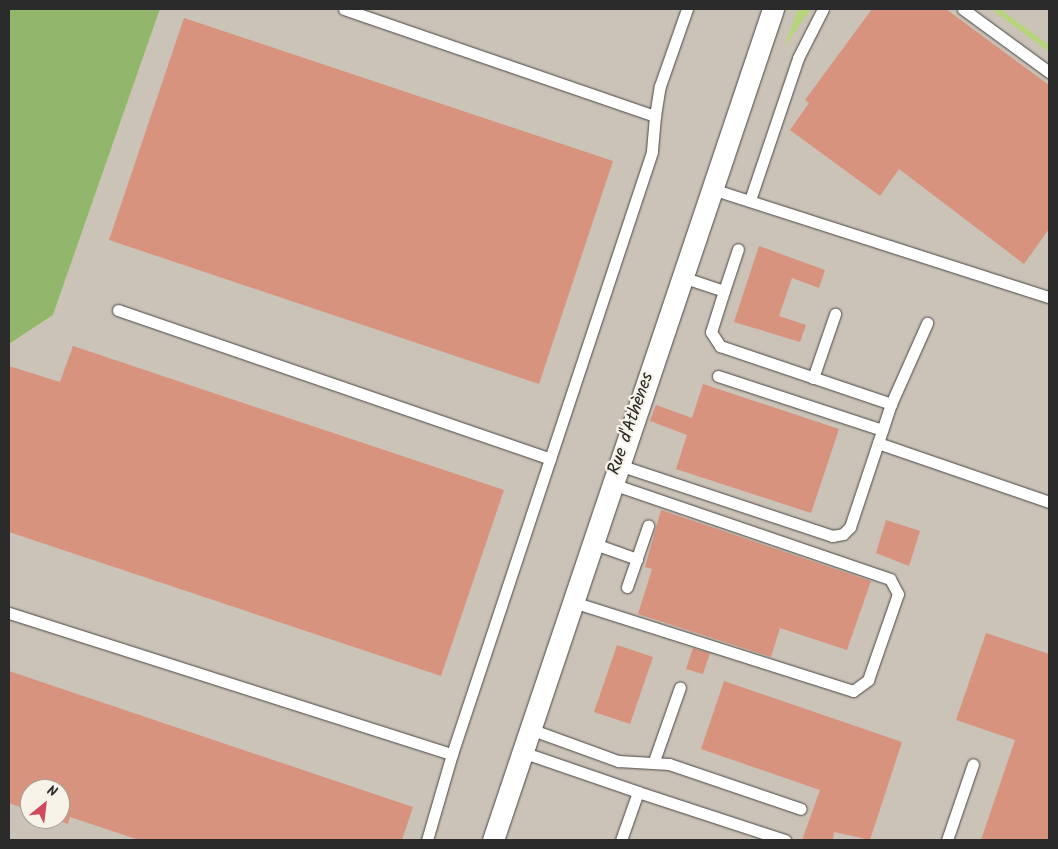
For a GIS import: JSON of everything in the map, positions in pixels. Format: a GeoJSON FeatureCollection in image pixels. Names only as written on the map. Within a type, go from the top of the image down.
{"type":"FeatureCollection","features":[{"type":"Feature","properties":{"kind":"street","name":"Rue d'Athènes"},"geometry":{"type":"LineString","coordinates":[[492,840],[774,9]]}},
{"type":"Feature","properties":{"kind":"lane"},"geometry":{"type":"LineString","coordinates":[[344,9],[655,116]]}},
{"type":"Feature","properties":{"kind":"lane"},"geometry":{"type":"LineString","coordinates":[[427,840],[452,754],[652,152],[660,86],[687,9]]}},
{"type":"Feature","properties":{"kind":"lane"},"geometry":{"type":"LineString","coordinates":[[750,200],[798,58],[823,9]]}},
{"type":"Feature","properties":{"kind":"lane"},"geometry":{"type":"LineString","coordinates":[[963,9],[1049,72]]}},
{"type":"Feature","properties":{"kind":"lane"},"geometry":{"type":"LineString","coordinates":[[712,189],[1049,298]]}},
{"type":"Feature","properties":{"kind":"lane"},"geometry":{"type":"LineString","coordinates":[[738,250],[724,291],[712,340],[891,404]]}},
{"type":"Feature","properties":{"kind":"lane"},"geometry":{"type":"LineString","coordinates":[[682,277],[724,291]]}},
{"type":"Feature","properties":{"kind":"lane"},"geometry":{"type":"LineString","coordinates":[[118,310],[550,459]]}},
{"type":"Feature","properties":{"kind":"lane"},"geometry":{"type":"LineString","coordinates":[[814,378],[835,314]]}},
{"type":"Feature","properties":{"kind":"lane"},"geometry":{"type":"LineString","coordinates":[[615,475],[832,536],[850,527],[891,404],[927,323]]}},
{"type":"Feature","properties":{"kind":"lane"},"geometry":{"type":"LineString","coordinates":[[718,376],[882,430]]}},
{"type":"Feature","properties":{"kind":"lane"},"geometry":{"type":"LineString","coordinates":[[878,443],[1049,502]]}},
{"type":"Feature","properties":{"kind":"lane"},"geometry":{"type":"LineString","coordinates":[[573,602],[853,691],[868,680],[898,594],[890,579],[615,475]]}},
{"type":"Feature","properties":{"kind":"lane"},"geometry":{"type":"LineString","coordinates":[[627,587],[648,526]]}},
{"type":"Feature","properties":{"kind":"lane"},"geometry":{"type":"LineString","coordinates":[[592,543],[637,559]]}},
{"type":"Feature","properties":{"kind":"lane"},"geometry":{"type":"LineString","coordinates":[[9,613],[452,754]]}},
{"type":"Feature","properties":{"kind":"lane"},"geometry":{"type":"LineString","coordinates":[[654,761],[680,687]]}},
{"type":"Feature","properties":{"kind":"lane"},"geometry":{"type":"LineString","coordinates":[[530,730],[618,761],[654,761],[801,809]]}},
{"type":"Feature","properties":{"kind":"lane"},"geometry":{"type":"LineString","coordinates":[[522,752],[785,840]]}},
{"type":"Feature","properties":{"kind":"lane"},"geometry":{"type":"LineString","coordinates":[[948,840],[973,764]]}},
{"type":"Feature","properties":{"kind":"lane"},"geometry":{"type":"LineString","coordinates":[[621,840],[638,792]]}},
{"type":"Feature","properties":{"kind":"shaded area"},"geometry":{"type":"Polygon","coordinates":[[[160,9],[1049,9],[1049,840],[9,840],[9,344],[53,315],[160,9]]]}},
{"type":"Feature","properties":{"kind":"green space"},"geometry":{"type":"Polygon","coordinates":[[[9,9],[160,9],[53,315],[9,344],[9,9]]]}},
{"type":"Feature","properties":{"kind":"green space"},"geometry":{"type":"Polygon","coordinates":[[[797,9],[811,9],[784,47],[795,17],[797,9]]]}},
{"type":"Feature","properties":{"kind":"green space"},"geometry":{"type":"Polygon","coordinates":[[[991,9],[1000,9],[1049,45],[1049,52],[991,9]]]}},
{"type":"Feature","properties":{"kind":"building"},"geometry":{"type":"Polygon","coordinates":[[[872,9],[946,9],[1049,85],[1049,229],[1024,264],[899,169],[880,196],[790,130],[809,103],[805,100],[872,9]]]}},
{"type":"Feature","properties":{"kind":"building"},"geometry":{"type":"Polygon","coordinates":[[[184,18],[613,161],[539,384],[109,240],[184,18]]]}},
{"type":"Feature","properties":{"kind":"building"},"geometry":{"type":"Polygon","coordinates":[[[759,246],[825,270],[819,288],[792,278],[779,316],[806,325],[800,342],[734,322],[759,246]]]}},
{"type":"Feature","properties":{"kind":"building"},"geometry":{"type":"Polygon","coordinates":[[[73,346],[504,490],[441,676],[9,532],[9,366],[60,382],[73,346]]]}},
{"type":"Feature","properties":{"kind":"building"},"geometry":{"type":"Polygon","coordinates":[[[703,384],[839,429],[811,513],[676,469],[687,435],[650,421],[656,405],[692,418],[703,384]]]}},
{"type":"Feature","properties":{"kind":"building"},"geometry":{"type":"Polygon","coordinates":[[[661,510],[871,581],[847,650],[780,628],[771,657],[638,614],[652,569],[645,567],[661,510]]]}},
{"type":"Feature","properties":{"kind":"building"},"geometry":{"type":"Polygon","coordinates":[[[886,520],[920,531],[909,566],[876,553],[886,520]]]}},
{"type":"Feature","properties":{"kind":"building"},"geometry":{"type":"Polygon","coordinates":[[[986,633],[1049,654],[1049,840],[981,840],[1015,740],[956,720],[986,633]]]}},
{"type":"Feature","properties":{"kind":"building"},"geometry":{"type":"Polygon","coordinates":[[[617,645],[653,657],[630,724],[594,712],[617,645]]]}},
{"type":"Feature","properties":{"kind":"building"},"geometry":{"type":"Polygon","coordinates":[[[693,648],[710,653],[703,674],[686,669],[693,648]]]}},
{"type":"Feature","properties":{"kind":"building"},"geometry":{"type":"Polygon","coordinates":[[[9,671],[413,807],[402,840],[139,840],[70,817],[70,779],[20,779],[20,807],[9,803],[9,671]]]}},
{"type":"Feature","properties":{"kind":"building"},"geometry":{"type":"Polygon","coordinates":[[[724,681],[902,742],[870,840],[834,832],[833,840],[802,840],[820,790],[701,749],[724,681]]]}}]}
